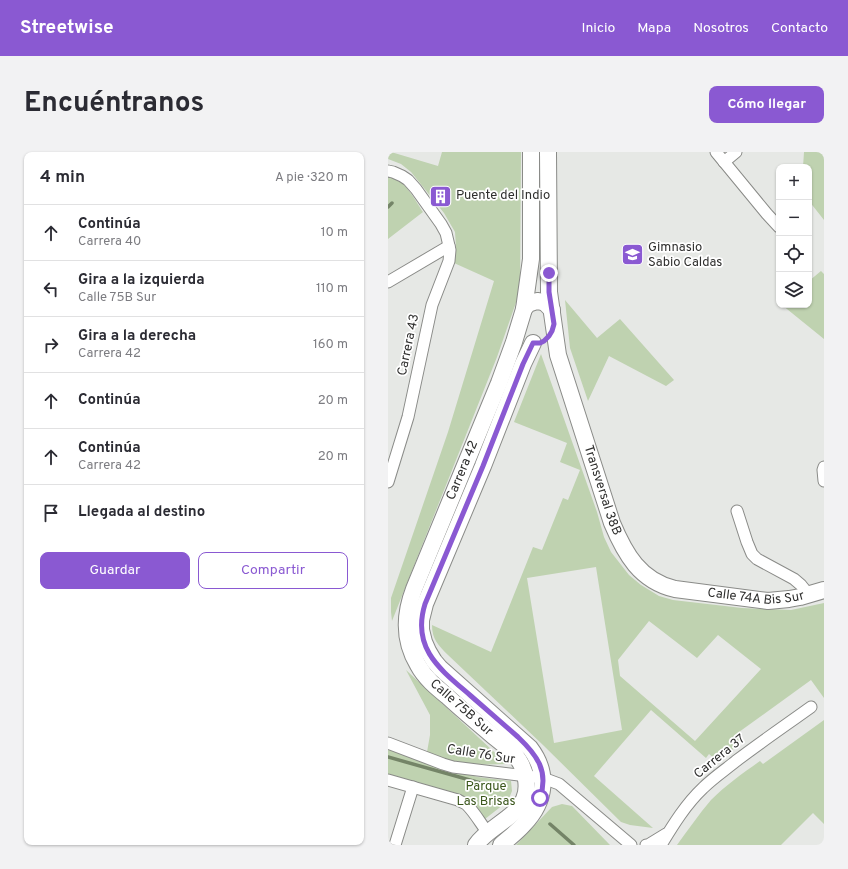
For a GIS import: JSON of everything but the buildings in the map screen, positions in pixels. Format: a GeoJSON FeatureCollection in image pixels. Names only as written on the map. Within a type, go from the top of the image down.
{"type":"FeatureCollection","features":[{"type":"Feature","properties":{"kind":"street"},"geometry":{"type":"LineString","coordinates":[[531,152],[531,260],[520,326],[521,332],[528,341],[551,349],[558,355]]}},
{"type":"Feature","properties":{"kind":"street"},"geometry":{"type":"LineString","coordinates":[[536,343],[544,341],[549,336],[552,331],[553,317],[549,284],[548,152]]}},
{"type":"Feature","properties":{"kind":"street"},"geometry":{"type":"LineString","coordinates":[[716,152],[776,223]]}},
{"type":"Feature","properties":{"kind":"street"},"geometry":{"type":"LineString","coordinates":[[724,162],[736,152]]}},
{"type":"Feature","properties":{"kind":"street"},"geometry":{"type":"LineString","coordinates":[[388,171],[408,180],[441,224],[446,233],[450,246],[388,282]]}},
{"type":"Feature","properties":{"kind":"street","name":"Carrera 43"},"geometry":{"type":"LineString","coordinates":[[388,482],[408,417],[432,305],[449,261],[450,246]]}},
{"type":"Feature","properties":{"kind":"street"},"geometry":{"type":"LineString","coordinates":[[524,309],[528,304],[537,301],[543,302],[546,304],[553,317]]}},
{"type":"Feature","properties":{"kind":"street","name":"Transversal 38B"},"geometry":{"type":"LineString","coordinates":[[553,317],[558,355],[612,523],[623,547],[637,566],[655,582],[664,587],[687,591]]}},
{"type":"Feature","properties":{"kind":"street","name":"Carrera 42"},"geometry":{"type":"LineString","coordinates":[[414,618],[410,599],[499,383],[520,326]]}},
{"type":"Feature","properties":{"kind":"street","name":"Carrera 42"},"geometry":{"type":"LineString","coordinates":[[414,618],[425,604],[483,466],[523,364],[536,343]]}},
{"type":"Feature","properties":{"kind":"street"},"geometry":{"type":"LineString","coordinates":[[824,467],[824,481]]}},
{"type":"Feature","properties":{"kind":"street"},"geometry":{"type":"LineString","coordinates":[[737,510],[752,554],[757,559],[800,584],[809,595]]}},
{"type":"Feature","properties":{"kind":"street","name":"Calle 74A Bis Sur"},"geometry":{"type":"LineString","coordinates":[[687,591],[768,601],[789,599],[824,590]]}},
{"type":"Feature","properties":{"kind":"street","name":"Calle 75B Sur"},"geometry":{"type":"LineString","coordinates":[[414,618],[407,634],[418,665],[425,676],[458,707],[512,753],[521,764],[525,776]]}},
{"type":"Feature","properties":{"kind":"street","name":"Calle 75B Sur"},"geometry":{"type":"LineString","coordinates":[[414,618],[421,630],[428,651],[440,668],[530,748],[538,760],[543,778]]}},
{"type":"Feature","properties":{"kind":"street","name":"Carrera 37"},"geometry":{"type":"LineString","coordinates":[[661,845],[691,801],[703,788],[748,752],[811,707]]}},
{"type":"Feature","properties":{"kind":"street","name":"Calle 76 Sur"},"geometry":{"type":"LineString","coordinates":[[388,743],[453,767],[525,776]]}},
{"type":"Feature","properties":{"kind":"street"},"geometry":{"type":"LineString","coordinates":[[476,845],[520,806],[526,792],[527,784],[525,776],[543,778],[559,784],[631,845]]}},
{"type":"Feature","properties":{"kind":"street"},"geometry":{"type":"LineString","coordinates":[[501,845],[532,815],[540,798],[543,778]]}},
{"type":"Feature","properties":{"kind":"street"},"geometry":{"type":"LineString","coordinates":[[388,780],[458,800],[466,805],[488,833]]}},
{"type":"Feature","properties":{"kind":"street"},"geometry":{"type":"LineString","coordinates":[[395,845],[413,787]]}},
{"type":"Feature","properties":{"kind":"street"},"geometry":{"type":"LineString","coordinates":[[646,845],[668,833]]}},
{"type":"Feature","properties":{"kind":"green space"},"geometry":{"type":"Polygon","coordinates":[[[388,152],[438,166],[442,152],[521,152],[520,291],[497,357],[392,621],[391,598],[448,432],[494,281],[454,263],[456,247],[455,232],[444,213],[411,172],[401,164],[388,159],[388,152]]]}},
{"type":"Feature","properties":{"kind":"green space"},"geometry":{"type":"Polygon","coordinates":[[[804,152],[824,152],[824,220],[812,205],[812,164],[803,164],[804,152]]]}},
{"type":"Feature","properties":{"kind":"green space"},"geometry":{"type":"Polygon","coordinates":[[[388,175],[399,180],[404,185],[423,212],[388,239],[388,175]]]}},
{"type":"Feature","properties":{"kind":"green space"},"geometry":{"type":"Polygon","coordinates":[[[821,271],[824,274],[824,339],[786,308],[812,308],[812,278],[821,271]]]}},
{"type":"Feature","properties":{"kind":"green space"},"geometry":{"type":"Polygon","coordinates":[[[565,300],[597,338],[620,319],[674,380],[666,386],[609,356],[588,401],[570,348],[565,300]]]}},
{"type":"Feature","properties":{"kind":"green space"},"geometry":{"type":"Polygon","coordinates":[[[541,354],[597,512],[604,537],[611,552],[629,575],[641,585],[659,596],[673,600],[742,608],[791,610],[824,603],[824,698],[811,680],[739,732],[744,741],[717,761],[709,754],[706,758],[651,710],[594,776],[653,828],[630,825],[621,822],[543,745],[448,655],[434,638],[432,625],[491,652],[533,547],[542,550],[563,498],[568,500],[580,470],[560,462],[567,443],[514,422],[541,354]],[[596,567],[527,578],[554,743],[622,730],[596,567]],[[649,621],[618,660],[620,676],[695,741],[761,669],[718,635],[697,658],[649,621]]]}},
{"type":"Feature","properties":{"kind":"green space"},"geometry":{"type":"Polygon","coordinates":[[[406,670],[507,764],[469,765],[454,763],[427,752],[430,735],[430,715],[406,670]]]}},
{"type":"Feature","properties":{"kind":"green space"},"geometry":{"type":"Polygon","coordinates":[[[824,720],[824,824],[813,813],[781,845],[677,845],[711,800],[723,789],[760,761],[763,764],[824,720]]]}},
{"type":"Feature","properties":{"kind":"green space","name":"Parque Las Brisas"},"geometry":{"type":"Polygon","coordinates":[[[388,749],[454,771],[478,777],[511,781],[512,791],[508,801],[485,819],[464,797],[388,774],[388,749]]]}},
{"type":"Feature","properties":{"kind":"green space"},"geometry":{"type":"Polygon","coordinates":[[[562,804],[572,806],[610,845],[516,845],[552,807],[562,804]]]}},
{"type":"Feature","properties":{"kind":"waterway"},"geometry":{"type":"LineString","coordinates":[[388,207],[392,203]]}},
{"type":"Feature","properties":{"kind":"waterway"},"geometry":{"type":"LineString","coordinates":[[388,757],[484,784]]}},
{"type":"Feature","properties":{"kind":"waterway"},"geometry":{"type":"LineString","coordinates":[[550,824],[574,845]]}},
{"type":"Feature","properties":{"kind":"place","name":"Puente del Indio"},"geometry":{"type":"Point","coordinates":[441,196]}},
{"type":"Feature","properties":{"kind":"place","name":"Gimnasio Sabio Caldas"},"geometry":{"type":"Point","coordinates":[633,255]}},
{"type":"Feature","properties":{"kind":"route"},"geometry":{"type":"LineString","coordinates":[[540,798],[543,778],[538,760],[533,752],[434,661],[424,642],[421,630],[421,620],[425,604],[483,466],[526,356],[533,343],[540,343],[544,341],[552,331],[554,324],[549,292],[549,273]]}}]}
